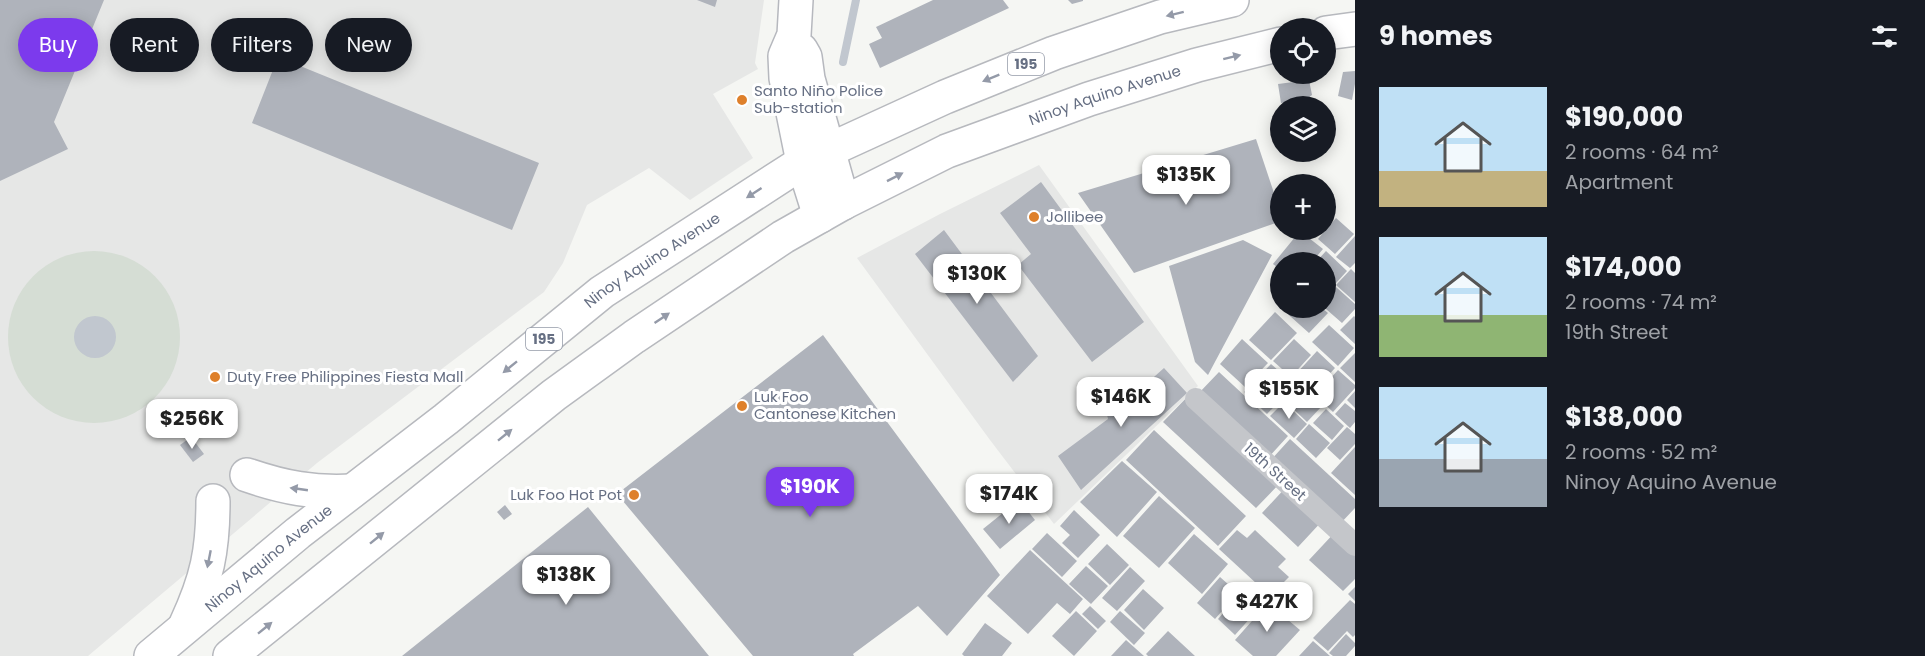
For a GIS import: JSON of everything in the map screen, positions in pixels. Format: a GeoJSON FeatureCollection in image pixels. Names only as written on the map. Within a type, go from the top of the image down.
{"type":"FeatureCollection","features":[{"type":"Feature","properties":{"kind":"main road"},"geometry":{"type":"LineString","coordinates":[[796,0],[794,35],[805,57],[815,156],[831,210]]}},
{"type":"Feature","properties":{"kind":"main road","name":"Ninoy Aquino Avenue"},"geometry":{"type":"LineString","coordinates":[[151,656],[290,540],[446,419],[602,292],[815,156],[945,97],[1054,53],[1160,17],[1232,0]]}},
{"type":"Feature","properties":{"kind":"main road"},"geometry":{"type":"LineString","coordinates":[[1336,32],[1355,29]]}},
{"type":"Feature","properties":{"kind":"main road","name":"Ninoy Aquino Avenue"},"geometry":{"type":"LineString","coordinates":[[230,656],[554,394],[783,237],[831,210],[947,152],[1089,99],[1197,65],[1270,47]]}},
{"type":"Feature","properties":{"kind":"main road"},"geometry":{"type":"LineString","coordinates":[[248,475],[276,485],[301,490],[352,491]]}},
{"type":"Feature","properties":{"kind":"main road"},"geometry":{"type":"LineString","coordinates":[[184,628],[200,594],[208,565],[213,535],[213,501]]}},
{"type":"Feature","properties":{"kind":"street","name":"19th Street"},"geometry":{"type":"LineString","coordinates":[[1196,399],[1355,545]]}},
{"type":"Feature","properties":{"kind":"shaded area","name":"Duty Free Philippines Fiesta Mall"},"geometry":{"type":"Polygon","coordinates":[[[0,0],[764,0],[755,63],[758,69],[713,94],[753,158],[690,200],[649,168],[587,205],[563,263],[544,292],[317,463],[88,656],[0,656],[0,0]]]}},
{"type":"Feature","properties":{"kind":"shaded area"},"geometry":{"type":"Polygon","coordinates":[[[1039,165],[1198,386],[1054,524],[857,258],[1039,165]]]}},
{"type":"Feature","properties":{"kind":"shaded area"},"geometry":{"type":"Polygon","coordinates":[[[94,251],[127,258],[155,276],[173,304],[180,337],[173,370],[155,398],[127,416],[94,423],[61,416],[33,398],[15,370],[8,337],[15,304],[33,276],[61,258],[94,251]]]}},
{"type":"Feature","properties":{"kind":"shaded area"},"geometry":{"type":"Polygon","coordinates":[[[95,316],[110,322],[116,337],[110,352],[95,358],[80,352],[74,337],[80,322],[95,316]]]}},
{"type":"Feature","properties":{"kind":"building"},"geometry":{"type":"Polygon","coordinates":[[[0,0],[104,0],[97,18],[18,18],[18,72],[74,72],[54,122],[68,149],[0,181],[0,0]]]}},
{"type":"Feature","properties":{"kind":"building"},"geometry":{"type":"Polygon","coordinates":[[[697,0],[717,0],[715,7],[697,0]]]}},
{"type":"Feature","properties":{"kind":"building"},"geometry":{"type":"Polygon","coordinates":[[[933,0],[1003,0],[1009,8],[880,68],[869,44],[882,38],[876,27],[933,0]]]}},
{"type":"Feature","properties":{"kind":"building"},"geometry":{"type":"Polygon","coordinates":[[[1068,0],[1083,0],[1083,1],[1072,4],[1068,0]]]}},
{"type":"Feature","properties":{"kind":"building"},"geometry":{"type":"Polygon","coordinates":[[[313,71],[539,163],[512,230],[252,123],[272,72],[313,71]]]}},
{"type":"Feature","properties":{"kind":"building"},"geometry":{"type":"Polygon","coordinates":[[[1355,71],[1352,100],[1338,96],[1343,72],[1355,71]]]}},
{"type":"Feature","properties":{"kind":"building"},"geometry":{"type":"Polygon","coordinates":[[[1278,84],[1310,84],[1311,96],[1280,96],[1278,84]]]}},
{"type":"Feature","properties":{"kind":"building"},"geometry":{"type":"Polygon","coordinates":[[[1256,139],[1270,181],[1270,225],[1134,273],[1078,193],[1256,139]]]}},
{"type":"Feature","properties":{"kind":"building"},"geometry":{"type":"Polygon","coordinates":[[[1041,182],[1144,322],[1092,362],[1018,265],[1031,254],[1000,213],[1041,182]]]}},
{"type":"Feature","properties":{"kind":"building"},"geometry":{"type":"Polygon","coordinates":[[[1336,218],[1354,234],[1336,253],[1319,240],[1336,240],[1336,218]]]}},
{"type":"Feature","properties":{"kind":"building"},"geometry":{"type":"Polygon","coordinates":[[[944,230],[1038,356],[1013,382],[915,254],[944,230]]]}},
{"type":"Feature","properties":{"kind":"building"},"geometry":{"type":"Polygon","coordinates":[[[1355,236],[1355,263],[1350,268],[1336,257],[1355,236]]]}},
{"type":"Feature","properties":{"kind":"building"},"geometry":{"type":"Polygon","coordinates":[[[1243,240],[1270,254],[1270,259],[1208,375],[1195,362],[1169,266],[1243,240]]]}},
{"type":"Feature","properties":{"kind":"building"},"geometry":{"type":"Polygon","coordinates":[[[1293,240],[1312,240],[1323,249],[1320,252],[1283,252],[1293,240]]]}},
{"type":"Feature","properties":{"kind":"building"},"geometry":{"type":"Polygon","coordinates":[[[1336,261],[1347,271],[1336,283],[1336,261]]]}},
{"type":"Feature","properties":{"kind":"building"},"geometry":{"type":"Polygon","coordinates":[[[1351,269],[1355,273],[1355,302],[1336,285],[1351,269]]]}},
{"type":"Feature","properties":{"kind":"building"},"geometry":{"type":"Polygon","coordinates":[[[1336,287],[1355,304],[1355,309],[1342,323],[1336,318],[1336,287]]]}},
{"type":"Feature","properties":{"kind":"building"},"geometry":{"type":"Polygon","coordinates":[[[1270,317],[1281,318],[1297,333],[1271,360],[1249,340],[1270,317]]]}},
{"type":"Feature","properties":{"kind":"building"},"geometry":{"type":"Polygon","coordinates":[[[1355,317],[1355,344],[1340,330],[1355,317]]]}},
{"type":"Feature","properties":{"kind":"building"},"geometry":{"type":"Polygon","coordinates":[[[1292,318],[1323,318],[1309,333],[1292,318]]]}},
{"type":"Feature","properties":{"kind":"building"},"geometry":{"type":"Polygon","coordinates":[[[1329,325],[1354,348],[1338,366],[1312,342],[1329,325]]]}},
{"type":"Feature","properties":{"kind":"building"},"geometry":{"type":"Polygon","coordinates":[[[823,335],[1000,575],[947,636],[918,606],[853,654],[854,656],[753,656],[617,494],[823,335]]]}},
{"type":"Feature","properties":{"kind":"building"},"geometry":{"type":"Polygon","coordinates":[[[1242,339],[1268,363],[1245,387],[1220,364],[1242,339]]]}},
{"type":"Feature","properties":{"kind":"building"},"geometry":{"type":"Polygon","coordinates":[[[1294,339],[1311,355],[1291,377],[1273,361],[1294,339]]]}},
{"type":"Feature","properties":{"kind":"building"},"geometry":{"type":"Polygon","coordinates":[[[1317,351],[1335,368],[1313,392],[1295,375],[1317,351]]]}},
{"type":"Feature","properties":{"kind":"building"},"geometry":{"type":"Polygon","coordinates":[[[1355,353],[1355,382],[1340,368],[1355,353]]]}},
{"type":"Feature","properties":{"kind":"building"},"geometry":{"type":"Polygon","coordinates":[[[1271,364],[1295,385],[1267,414],[1244,392],[1271,364]]]}},
{"type":"Feature","properties":{"kind":"building"},"geometry":{"type":"Polygon","coordinates":[[[1164,368],[1187,393],[1081,490],[1058,456],[1108,419],[1106,410],[1123,398],[1136,393],[1164,368]]]}},
{"type":"Feature","properties":{"kind":"building"},"geometry":{"type":"Polygon","coordinates":[[[1338,370],[1355,385],[1355,388],[1333,412],[1315,395],[1338,370]]]}},
{"type":"Feature","properties":{"kind":"building"},"geometry":{"type":"Polygon","coordinates":[[[1219,372],[1288,436],[1268,458],[1198,394],[1219,372]]]}},
{"type":"Feature","properties":{"kind":"building"},"geometry":{"type":"Polygon","coordinates":[[[1299,384],[1322,406],[1307,422],[1284,400],[1299,384]]]}},
{"type":"Feature","properties":{"kind":"building"},"geometry":{"type":"Polygon","coordinates":[[[1355,391],[1355,408],[1347,400],[1355,391]]]}},
{"type":"Feature","properties":{"kind":"building"},"geometry":{"type":"Polygon","coordinates":[[[1190,394],[1282,481],[1256,508],[1163,422],[1190,394]]]}},
{"type":"Feature","properties":{"kind":"building"},"geometry":{"type":"Polygon","coordinates":[[[1284,402],[1307,424],[1294,438],[1270,416],[1284,402]]]}},
{"type":"Feature","properties":{"kind":"building"},"geometry":{"type":"Polygon","coordinates":[[[1345,403],[1355,411],[1355,422],[1350,428],[1335,414],[1345,403]]]}},
{"type":"Feature","properties":{"kind":"building"},"geometry":{"type":"Polygon","coordinates":[[[1326,409],[1344,426],[1332,440],[1313,423],[1326,409]]]}},
{"type":"Feature","properties":{"kind":"building"},"geometry":{"type":"Polygon","coordinates":[[[1309,424],[1330,443],[1316,458],[1296,439],[1309,424]]]}},
{"type":"Feature","properties":{"kind":"building"},"geometry":{"type":"Polygon","coordinates":[[[1347,427],[1355,434],[1355,444],[1340,460],[1327,448],[1347,427]]]}},
{"type":"Feature","properties":{"kind":"building"},"geometry":{"type":"Polygon","coordinates":[[[1154,430],[1246,516],[1218,546],[1126,460],[1154,430]]]}},
{"type":"Feature","properties":{"kind":"building"},"geometry":{"type":"Polygon","coordinates":[[[191,437],[204,454],[193,462],[180,445],[191,437]]]}},
{"type":"Feature","properties":{"kind":"building"},"geometry":{"type":"Polygon","coordinates":[[[1290,439],[1355,499],[1355,508],[1339,525],[1270,461],[1290,439]]]}},
{"type":"Feature","properties":{"kind":"building"},"geometry":{"type":"Polygon","coordinates":[[[1355,447],[1355,495],[1331,473],[1355,447]]]}},
{"type":"Feature","properties":{"kind":"building"},"geometry":{"type":"Polygon","coordinates":[[[1122,461],[1157,492],[1117,537],[1080,502],[1122,461]]]}},
{"type":"Feature","properties":{"kind":"building"},"geometry":{"type":"Polygon","coordinates":[[[1288,485],[1324,519],[1298,547],[1262,513],[1288,485]]]}},
{"type":"Feature","properties":{"kind":"building"},"geometry":{"type":"Polygon","coordinates":[[[1159,496],[1195,528],[1159,568],[1123,536],[1159,496]]]}},
{"type":"Feature","properties":{"kind":"building"},"geometry":{"type":"Polygon","coordinates":[[[1019,500],[1035,520],[1000,549],[983,529],[1019,500]]]}},
{"type":"Feature","properties":{"kind":"building"},"geometry":{"type":"Polygon","coordinates":[[[505,505],[512,514],[504,520],[497,512],[505,505]]]}},
{"type":"Feature","properties":{"kind":"building"},"geometry":{"type":"Polygon","coordinates":[[[588,507],[709,656],[402,656],[588,507]]]}},
{"type":"Feature","properties":{"kind":"building"},"geometry":{"type":"Polygon","coordinates":[[[1074,510],[1100,535],[1078,558],[1062,543],[1070,535],[1060,526],[1074,510]]]}},
{"type":"Feature","properties":{"kind":"building"},"geometry":{"type":"Polygon","coordinates":[[[1237,530],[1247,538],[1255,530],[1286,559],[1278,567],[1289,577],[1270,596],[1219,549],[1237,530]]]}},
{"type":"Feature","properties":{"kind":"building"},"geometry":{"type":"Polygon","coordinates":[[[1337,530],[1355,547],[1355,579],[1343,591],[1309,560],[1337,530]]]}},
{"type":"Feature","properties":{"kind":"building"},"geometry":{"type":"Polygon","coordinates":[[[1047,533],[1077,561],[1062,577],[1032,549],[1047,533]]]}},
{"type":"Feature","properties":{"kind":"building"},"geometry":{"type":"Polygon","coordinates":[[[1194,534],[1228,564],[1202,594],[1168,563],[1194,534]]]}},
{"type":"Feature","properties":{"kind":"building"},"geometry":{"type":"Polygon","coordinates":[[[1107,544],[1129,565],[1110,585],[1088,564],[1107,544]]]}},
{"type":"Feature","properties":{"kind":"building"},"geometry":{"type":"Polygon","coordinates":[[[1030,550],[1083,599],[1070,614],[1057,603],[1028,634],[987,596],[1030,550]]]}},
{"type":"Feature","properties":{"kind":"building"},"geometry":{"type":"Polygon","coordinates":[[[1086,566],[1108,586],[1091,604],[1069,584],[1086,566]]]}},
{"type":"Feature","properties":{"kind":"building"},"geometry":{"type":"Polygon","coordinates":[[[1130,567],[1145,581],[1117,611],[1102,598],[1130,567]]]}},
{"type":"Feature","properties":{"kind":"building"},"geometry":{"type":"Polygon","coordinates":[[[1220,577],[1238,593],[1215,619],[1197,603],[1220,577]]]}},
{"type":"Feature","properties":{"kind":"building"},"geometry":{"type":"Polygon","coordinates":[[[1355,587],[1355,601],[1348,594],[1355,587]]]}},
{"type":"Feature","properties":{"kind":"building"},"geometry":{"type":"Polygon","coordinates":[[[1143,589],[1164,608],[1144,630],[1124,610],[1143,589]]]}},
{"type":"Feature","properties":{"kind":"building"},"geometry":{"type":"Polygon","coordinates":[[[1244,589],[1262,605],[1235,635],[1218,619],[1244,589]]]}},
{"type":"Feature","properties":{"kind":"building"},"geometry":{"type":"Polygon","coordinates":[[[1350,600],[1355,604],[1355,635],[1353,637],[1347,631],[1328,651],[1313,638],[1350,600]]]}},
{"type":"Feature","properties":{"kind":"building"},"geometry":{"type":"Polygon","coordinates":[[[1268,603],[1300,630],[1276,656],[1253,656],[1235,640],[1268,603]]]}},
{"type":"Feature","properties":{"kind":"building"},"geometry":{"type":"Polygon","coordinates":[[[1090,606],[1106,621],[1098,629],[1082,614],[1090,606]]]}},
{"type":"Feature","properties":{"kind":"building"},"geometry":{"type":"Polygon","coordinates":[[[1076,611],[1097,631],[1074,656],[1052,636],[1076,611]]]}},
{"type":"Feature","properties":{"kind":"building"},"geometry":{"type":"Polygon","coordinates":[[[1120,611],[1145,633],[1134,645],[1110,622],[1120,611]]]}},
{"type":"Feature","properties":{"kind":"building"},"geometry":{"type":"Polygon","coordinates":[[[985,623],[1012,643],[1002,656],[964,656],[962,654],[985,623]]]}},
{"type":"Feature","properties":{"kind":"building"},"geometry":{"type":"Polygon","coordinates":[[[1168,631],[1195,656],[1148,656],[1146,654],[1168,631]]]}},
{"type":"Feature","properties":{"kind":"building"},"geometry":{"type":"Polygon","coordinates":[[[1346,634],[1355,646],[1346,656],[1333,656],[1329,653],[1346,634]]]}},
{"type":"Feature","properties":{"kind":"building"},"geometry":{"type":"Polygon","coordinates":[[[1126,640],[1144,656],[1111,656],[1126,640]]]}},
{"type":"Feature","properties":{"kind":"building"},"geometry":{"type":"Polygon","coordinates":[[[1313,641],[1330,656],[1299,656],[1313,641]]]}},
{"type":"Feature","properties":{"kind":"waterway"},"geometry":{"type":"LineString","coordinates":[[843,62],[856,0]]}},
{"type":"Feature","properties":{"kind":"place","name":"Santo Niño Police Sub-station"},"geometry":{"type":"Point","coordinates":[742,100]}},
{"type":"Feature","properties":{"kind":"place","name":"Jollibee"},"geometry":{"type":"Point","coordinates":[1034,217]}},
{"type":"Feature","properties":{"kind":"place","name":"Duty Free Philippines Fiesta Mall"},"geometry":{"type":"Point","coordinates":[215,377]}},
{"type":"Feature","properties":{"kind":"place","name":"Luk Foo Cantonese Kitchen"},"geometry":{"type":"Point","coordinates":[742,406]}},
{"type":"Feature","properties":{"kind":"place","name":"Luk Foo Hot Pot"},"geometry":{"type":"Point","coordinates":[634,495]}}]}
